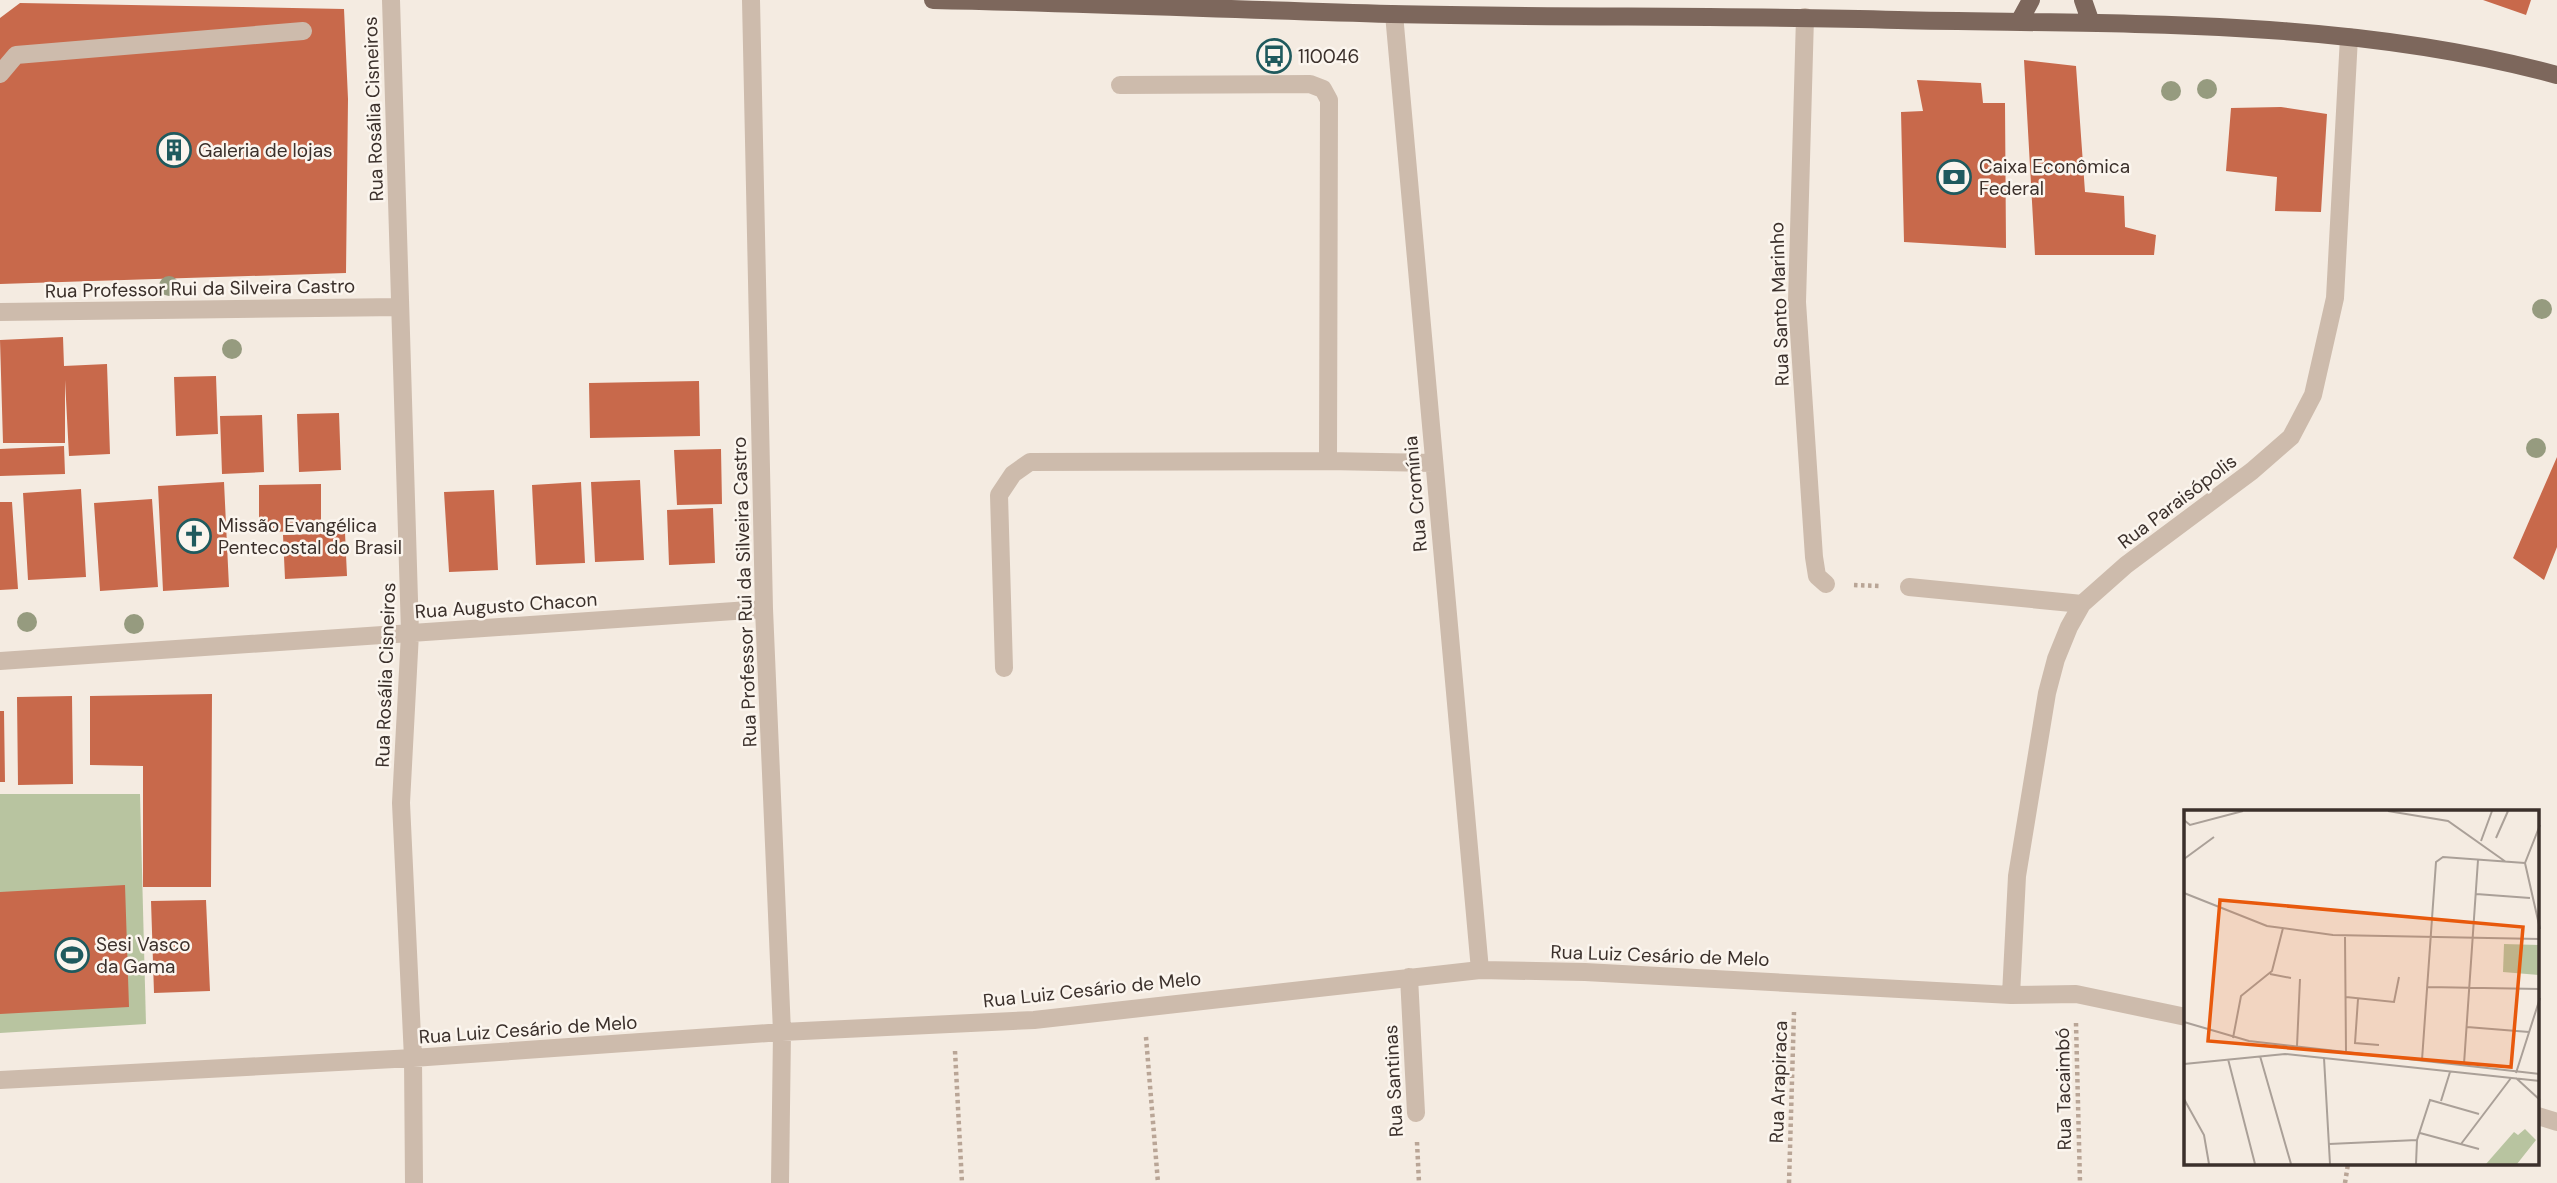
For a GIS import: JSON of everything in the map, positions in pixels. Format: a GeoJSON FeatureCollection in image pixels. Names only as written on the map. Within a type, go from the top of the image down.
{"type":"FeatureCollection","features":[{"type":"Feature","properties":{"kind":"main road"},"geometry":{"type":"LineString","coordinates":[[933,0],[1394,14],[1805,17],[2091,23],[2349,37],[2508,62],[2557,75]]}},
{"type":"Feature","properties":{"kind":"main road"},"geometry":{"type":"LineString","coordinates":[[2018,23],[2031,0]]}},
{"type":"Feature","properties":{"kind":"main road"},"geometry":{"type":"LineString","coordinates":[[2083,0],[2091,23]]}},
{"type":"Feature","properties":{"kind":"street","name":"Rua Rosália Cisneiros"},"geometry":{"type":"LineString","coordinates":[[391,0],[410,633],[401,803],[413,1058],[414,1183]]}},
{"type":"Feature","properties":{"kind":"street","name":"Rua Professor Rui da Silveira Castro"},"geometry":{"type":"LineString","coordinates":[[751,0],[764,609],[782,1032],[780,1183]]}},
{"type":"Feature","properties":{"kind":"street","name":"Rua Cromínia"},"geometry":{"type":"LineString","coordinates":[[1394,14],[1480,970]]}},
{"type":"Feature","properties":{"kind":"street","name":"Rua Santo Marinho"},"geometry":{"type":"LineString","coordinates":[[1805,17],[1797,302],[1814,557],[1817,576],[1826,584]]}},
{"type":"Feature","properties":{"kind":"street"},"geometry":{"type":"LineString","coordinates":[[0,74],[16,54],[303,31]]}},
{"type":"Feature","properties":{"kind":"street","name":"Rua Paraisópolis"},"geometry":{"type":"LineString","coordinates":[[2011,995],[2017,876],[2048,693],[2056,659],[2082,604],[2126,565],[2252,471],[2291,437],[2313,395],[2325,354],[2335,298],[2349,37]]}},
{"type":"Feature","properties":{"kind":"street"},"geometry":{"type":"LineString","coordinates":[[1119,85],[1310,85],[1323,89],[1329,100],[1328,461]]}},
{"type":"Feature","properties":{"kind":"street","name":"Rua Professor Rui da Silveira Castro"},"geometry":{"type":"LineString","coordinates":[[0,312],[400,307]]}},
{"type":"Feature","properties":{"kind":"street"},"geometry":{"type":"LineString","coordinates":[[1004,668],[999,495],[1013,474],[1030,462],[1433,463]]}},
{"type":"Feature","properties":{"kind":"street"},"geometry":{"type":"LineString","coordinates":[[1909,587],[2082,604]]}},
{"type":"Feature","properties":{"kind":"street","name":"Rua Augusto Chacon"},"geometry":{"type":"LineString","coordinates":[[0,661],[764,609]]}},
{"type":"Feature","properties":{"kind":"street","name":"Rua Luiz Cesário de Melo"},"geometry":{"type":"LineString","coordinates":[[0,1080],[413,1058],[954,1022],[1034,1020],[1480,970],[1795,982],[2011,995],[2076,995],[2184,1017]]}},
{"type":"Feature","properties":{"kind":"street","name":"Rua Santinas"},"geometry":{"type":"LineString","coordinates":[[1409,977],[1416,1113]]}},
{"type":"Feature","properties":{"kind":"street"},"geometry":{"type":"LineString","coordinates":[[2540,1117],[2557,1122]]}},
{"type":"Feature","properties":{"kind":"path"},"geometry":{"type":"LineString","coordinates":[[1826,584],[1909,587]]}},
{"type":"Feature","properties":{"kind":"path","name":"Rua Arapiraca"},"geometry":{"type":"LineString","coordinates":[[1789,1183],[1795,982]]}},
{"type":"Feature","properties":{"kind":"path","name":"Rua Tacaimbó"},"geometry":{"type":"LineString","coordinates":[[2076,995],[2080,1183]]}},
{"type":"Feature","properties":{"kind":"path"},"geometry":{"type":"LineString","coordinates":[[1144,1006],[1158,1183]]}},
{"type":"Feature","properties":{"kind":"path"},"geometry":{"type":"LineString","coordinates":[[954,1022],[962,1183]]}},
{"type":"Feature","properties":{"kind":"path","name":"Rua Santinas"},"geometry":{"type":"LineString","coordinates":[[1416,1113],[1419,1183]]}},
{"type":"Feature","properties":{"kind":"green space","name":"Sesi Vasco da Gama"},"geometry":{"type":"Polygon","coordinates":[[[0,794],[140,794],[146,1024],[0,1033],[0,794]]]}},
{"type":"Feature","properties":{"kind":"building"},"geometry":{"type":"Polygon","coordinates":[[[2483,0],[2531,0],[2526,15],[2483,0]]]}},
{"type":"Feature","properties":{"kind":"building","name":"Galeria de lojas"},"geometry":{"type":"Polygon","coordinates":[[[20,3],[344,9],[348,99],[346,273],[0,284],[0,18],[20,3]]]}},
{"type":"Feature","properties":{"kind":"building"},"geometry":{"type":"Polygon","coordinates":[[[2024,60],[2076,66],[2085,192],[2124,196],[2125,227],[2156,235],[2154,255],[2035,255],[2024,60]]]}},
{"type":"Feature","properties":{"kind":"building","name":"Caixa Econômica Federal"},"geometry":{"type":"Polygon","coordinates":[[[1917,80],[1981,83],[1983,103],[2005,103],[2006,248],[1904,242],[1901,112],[1923,111],[1917,80]]]}},
{"type":"Feature","properties":{"kind":"building"},"geometry":{"type":"Polygon","coordinates":[[[2281,107],[2327,114],[2321,212],[2275,211],[2277,177],[2226,171],[2231,108],[2281,107]]]}},
{"type":"Feature","properties":{"kind":"building"},"geometry":{"type":"Polygon","coordinates":[[[63,337],[64,366],[107,364],[110,454],[69,456],[65,380],[65,443],[3,443],[0,340],[63,337]]]}},
{"type":"Feature","properties":{"kind":"building"},"geometry":{"type":"Polygon","coordinates":[[[216,376],[218,434],[176,436],[174,377],[216,376]]]}},
{"type":"Feature","properties":{"kind":"building"},"geometry":{"type":"Polygon","coordinates":[[[699,381],[700,436],[590,438],[589,383],[699,381]]]}},
{"type":"Feature","properties":{"kind":"building"},"geometry":{"type":"Polygon","coordinates":[[[339,413],[341,470],[299,472],[297,414],[339,413]]]}},
{"type":"Feature","properties":{"kind":"building"},"geometry":{"type":"Polygon","coordinates":[[[262,415],[264,472],[222,474],[220,416],[262,415]]]}},
{"type":"Feature","properties":{"kind":"building"},"geometry":{"type":"Polygon","coordinates":[[[64,446],[65,474],[0,476],[0,449],[64,446]]]}},
{"type":"Feature","properties":{"kind":"building"},"geometry":{"type":"Polygon","coordinates":[[[721,449],[722,504],[677,505],[674,450],[721,449]]]}},
{"type":"Feature","properties":{"kind":"building"},"geometry":{"type":"Polygon","coordinates":[[[2557,457],[2557,547],[2544,580],[2513,558],[2557,457]]]}},
{"type":"Feature","properties":{"kind":"building"},"geometry":{"type":"Polygon","coordinates":[[[640,480],[644,560],[595,562],[591,482],[640,480]]]}},
{"type":"Feature","properties":{"kind":"building","name":"Missão Evangélica Pentecostal do Brasil"},"geometry":{"type":"Polygon","coordinates":[[[224,482],[229,587],[163,591],[158,486],[224,482]]]}},
{"type":"Feature","properties":{"kind":"building"},"geometry":{"type":"Polygon","coordinates":[[[581,482],[585,563],[536,565],[532,485],[581,482]]]}},
{"type":"Feature","properties":{"kind":"building"},"geometry":{"type":"Polygon","coordinates":[[[321,484],[321,531],[259,532],[259,485],[321,484]]]}},
{"type":"Feature","properties":{"kind":"building"},"geometry":{"type":"Polygon","coordinates":[[[81,489],[86,577],[28,580],[23,493],[81,489]]]}},
{"type":"Feature","properties":{"kind":"building"},"geometry":{"type":"Polygon","coordinates":[[[494,490],[498,570],[449,572],[444,492],[494,490]]]}},
{"type":"Feature","properties":{"kind":"building"},"geometry":{"type":"Polygon","coordinates":[[[152,499],[158,587],[100,591],[94,503],[152,499]]]}},
{"type":"Feature","properties":{"kind":"building"},"geometry":{"type":"Polygon","coordinates":[[[0,502],[12,502],[18,589],[0,590],[0,502]]]}},
{"type":"Feature","properties":{"kind":"building"},"geometry":{"type":"Polygon","coordinates":[[[713,508],[715,563],[669,565],[667,510],[713,508]]]}},
{"type":"Feature","properties":{"kind":"building"},"geometry":{"type":"Polygon","coordinates":[[[345,533],[347,576],[285,579],[283,535],[345,533]]]}},
{"type":"Feature","properties":{"kind":"building"},"geometry":{"type":"Polygon","coordinates":[[[212,694],[211,887],[143,887],[143,766],[90,765],[90,696],[212,694]]]}},
{"type":"Feature","properties":{"kind":"building"},"geometry":{"type":"Polygon","coordinates":[[[72,696],[73,784],[18,785],[17,697],[72,696]]]}},
{"type":"Feature","properties":{"kind":"building"},"geometry":{"type":"Polygon","coordinates":[[[0,711],[4,711],[5,782],[0,782],[0,711]]]}},
{"type":"Feature","properties":{"kind":"building"},"geometry":{"type":"Polygon","coordinates":[[[125,885],[129,1007],[0,1014],[0,892],[125,885]]]}},
{"type":"Feature","properties":{"kind":"building"},"geometry":{"type":"Polygon","coordinates":[[[206,900],[210,991],[154,993],[151,901],[206,900]]]}},
{"type":"Feature","properties":{"kind":"place","name":"110046"},"geometry":{"type":"Point","coordinates":[1274,56]}},
{"type":"Feature","properties":{"kind":"place","name":"Galeria de lojas"},"geometry":{"type":"Point","coordinates":[174,150]}},
{"type":"Feature","properties":{"kind":"place","name":"Caixa Econômica Federal"},"geometry":{"type":"Point","coordinates":[1954,177]}},
{"type":"Feature","properties":{"kind":"place","name":"Missão Evangélica Pentecostal do Brasil"},"geometry":{"type":"Point","coordinates":[194,536]}},
{"type":"Feature","properties":{"kind":"place","name":"Sesi Vasco da Gama"},"geometry":{"type":"Point","coordinates":[72,955]}}]}
